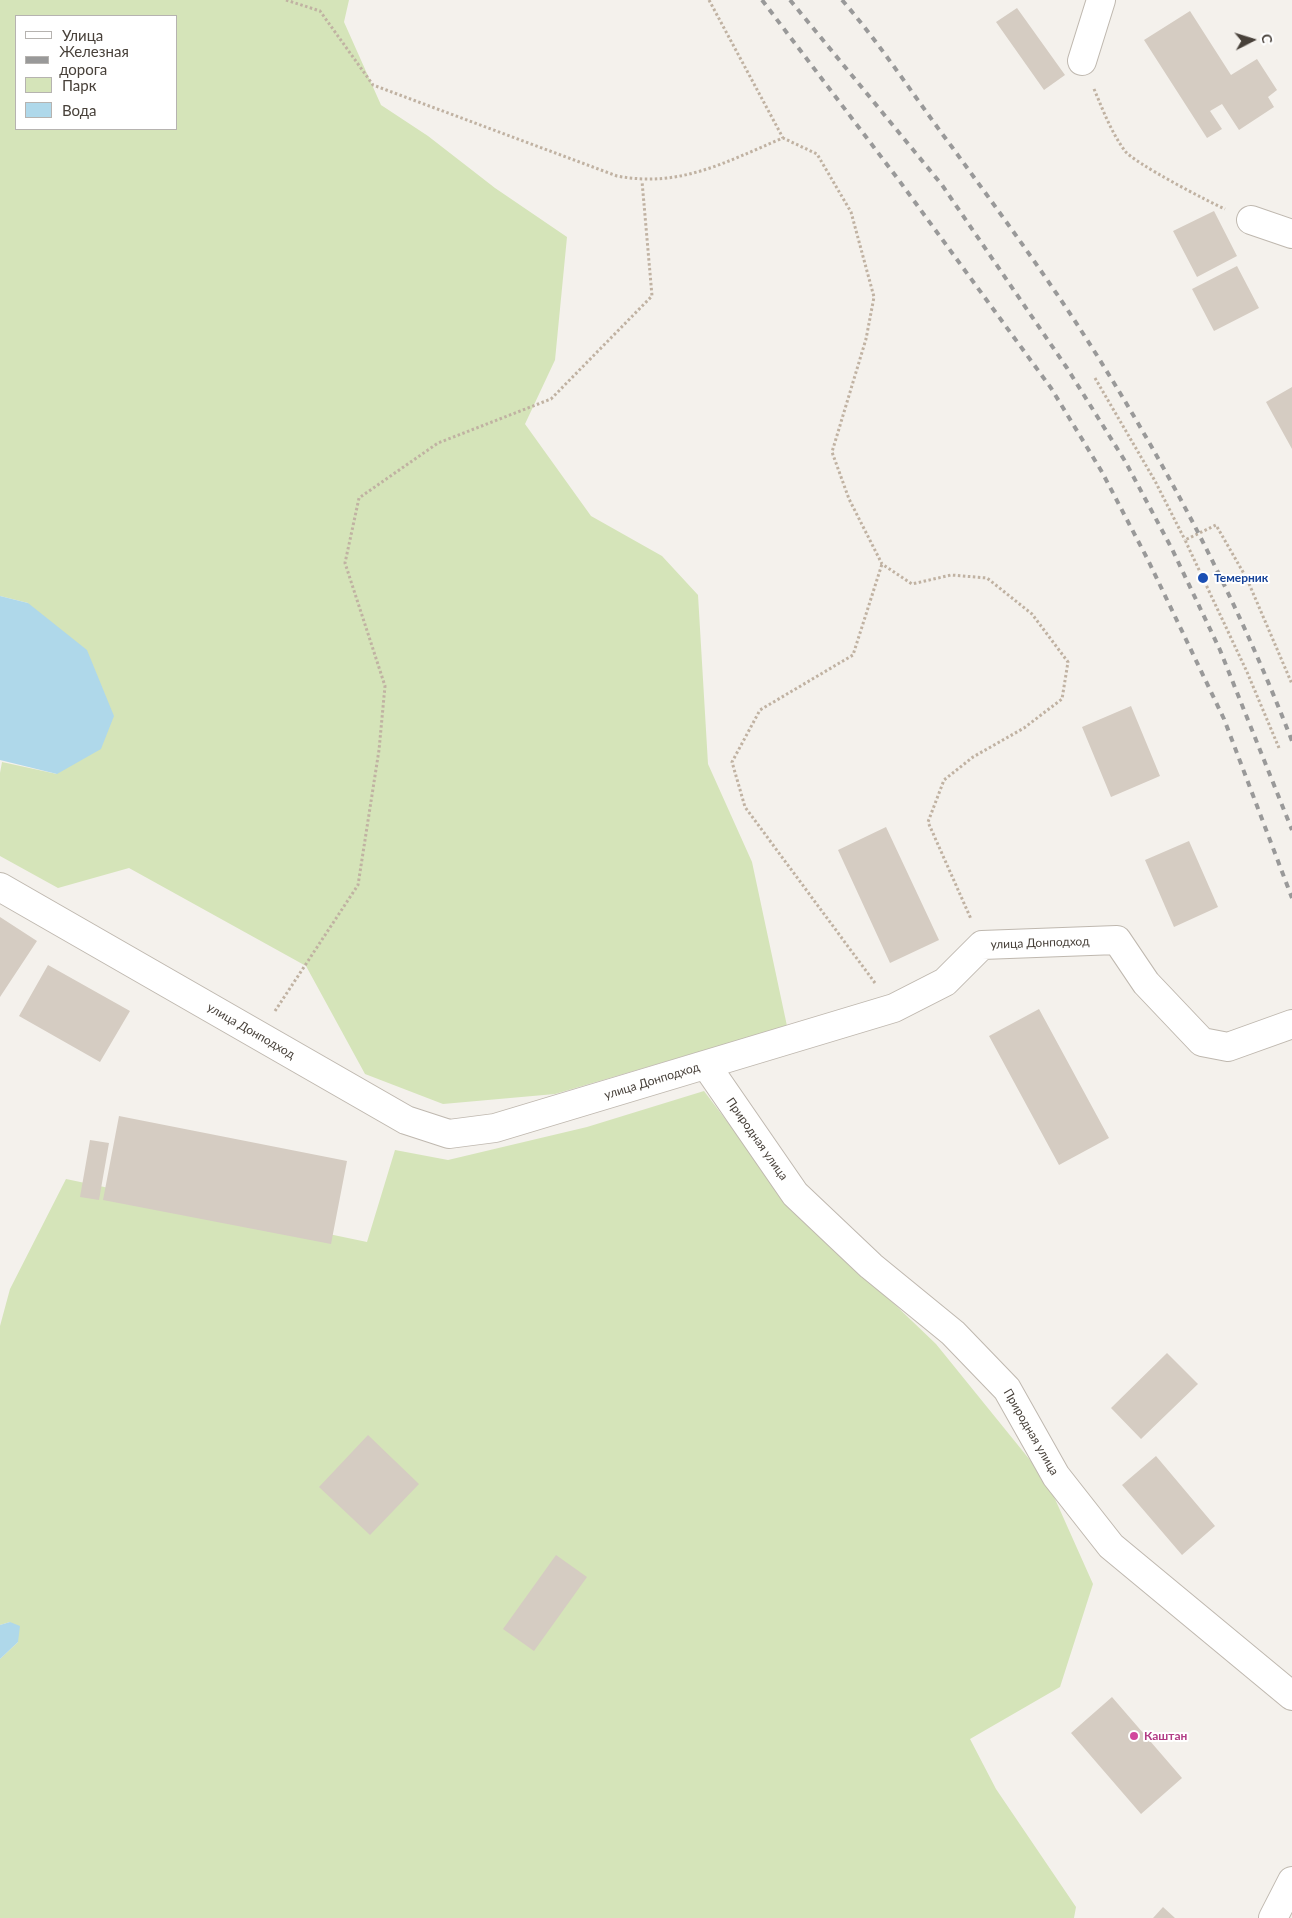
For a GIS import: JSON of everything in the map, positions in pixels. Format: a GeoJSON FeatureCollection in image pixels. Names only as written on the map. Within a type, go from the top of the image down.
{"type":"FeatureCollection","features":[{"type":"Feature","properties":{"kind":"street"},"geometry":{"type":"LineString","coordinates":[[1082,61],[1101,0]]}},
{"type":"Feature","properties":{"kind":"street"},"geometry":{"type":"LineString","coordinates":[[1251,220],[1292,234]]}},
{"type":"Feature","properties":{"kind":"street","name":"улица Донподход"},"geometry":{"type":"LineString","coordinates":[[0,887],[406,1120],[449,1134],[495,1128],[894,1008],[944,982],[982,945],[1117,940],[1146,983],[1202,1042],[1228,1047],[1292,1024]]}},
{"type":"Feature","properties":{"kind":"street","name":"Природная улица"},"geometry":{"type":"LineString","coordinates":[[706,1065],[795,1194],[871,1266],[952,1332],[1007,1389],[1056,1476],[1111,1546],[1292,1696]]}},
{"type":"Feature","properties":{"kind":"street"},"geometry":{"type":"LineString","coordinates":[[1273,1918],[1292,1881]]}},
{"type":"Feature","properties":{"kind":"path"},"geometry":{"type":"LineString","coordinates":[[286,0],[320,11],[373,85],[617,176],[642,181],[684,177],[783,138]]}},
{"type":"Feature","properties":{"kind":"path"},"geometry":{"type":"LineString","coordinates":[[709,0],[783,138],[817,154],[851,212],[874,297],[866,339],[832,452],[849,499],[882,564],[912,584],[951,575],[987,578],[1032,614],[1068,662],[1062,699],[1024,728],[973,757],[944,780],[928,822],[982,945]]}},
{"type":"Feature","properties":{"kind":"path"},"geometry":{"type":"LineString","coordinates":[[1082,61],[1112,129],[1126,153],[1206,201],[1251,220]]}},
{"type":"Feature","properties":{"kind":"path"},"geometry":{"type":"LineString","coordinates":[[259,1035],[358,885],[379,750],[385,686],[345,563],[359,498],[438,443],[551,399],[652,296],[642,181]]}},
{"type":"Feature","properties":{"kind":"path"},"geometry":{"type":"LineString","coordinates":[[1096,378],[1155,481],[1185,540],[1247,672],[1278,748]]}},
{"type":"Feature","properties":{"kind":"path"},"geometry":{"type":"LineString","coordinates":[[1185,540],[1216,525],[1247,579],[1292,684]]}},
{"type":"Feature","properties":{"kind":"path"},"geometry":{"type":"LineString","coordinates":[[882,564],[853,655],[760,710],[732,762],[745,807],[894,1008]]}},
{"type":"Feature","properties":{"kind":"green space"},"geometry":{"type":"Polygon","coordinates":[[[0,0],[349,0],[344,22],[381,105],[428,136],[495,188],[567,237],[555,360],[525,424],[591,516],[662,556],[698,595],[708,764],[752,862],[787,1026],[555,1094],[443,1104],[365,1074],[306,966],[129,868],[58,888],[0,856],[0,773],[2,762],[57,774],[28,603],[0,596],[0,0]]]}},
{"type":"Feature","properties":{"kind":"green space"},"geometry":{"type":"Polygon","coordinates":[[[704,1091],[789,1203],[936,1344],[1047,1481],[1093,1584],[1060,1687],[970,1739],[996,1789],[1076,1907],[1074,1918],[0,1918],[0,1659],[18,1642],[10,1622],[0,1625],[0,1326],[10,1289],[66,1179],[367,1242],[395,1150],[448,1160],[587,1127],[704,1091]]]}},
{"type":"Feature","properties":{"kind":"water"},"geometry":{"type":"Polygon","coordinates":[[[0,596],[28,603],[87,650],[114,716],[101,749],[57,774],[0,760],[0,596]]]}},
{"type":"Feature","properties":{"kind":"water"},"geometry":{"type":"Polygon","coordinates":[[[10,1622],[20,1626],[18,1642],[0,1659],[0,1625],[10,1622]]]}},
{"type":"Feature","properties":{"kind":"building"},"geometry":{"type":"Polygon","coordinates":[[[1017,8],[1065,75],[1044,90],[996,22],[1017,8]]]}},
{"type":"Feature","properties":{"kind":"building"},"geometry":{"type":"Polygon","coordinates":[[[1190,11],[1231,75],[1257,59],[1277,90],[1268,97],[1274,107],[1239,130],[1222,104],[1210,111],[1222,129],[1207,138],[1144,40],[1190,11]]]}},
{"type":"Feature","properties":{"kind":"building"},"geometry":{"type":"Polygon","coordinates":[[[1214,211],[1237,256],[1197,277],[1173,231],[1214,211]]]}},
{"type":"Feature","properties":{"kind":"building"},"geometry":{"type":"Polygon","coordinates":[[[1237,266],[1259,308],[1214,331],[1192,289],[1237,266]]]}},
{"type":"Feature","properties":{"kind":"building"},"geometry":{"type":"Polygon","coordinates":[[[1292,387],[1292,449],[1266,402],[1292,387]]]}},
{"type":"Feature","properties":{"kind":"building"},"geometry":{"type":"Polygon","coordinates":[[[1131,706],[1160,776],[1111,797],[1082,727],[1131,706]]]}},
{"type":"Feature","properties":{"kind":"building"},"geometry":{"type":"Polygon","coordinates":[[[886,827],[939,940],[890,963],[838,850],[886,827]]]}},
{"type":"Feature","properties":{"kind":"building"},"geometry":{"type":"Polygon","coordinates":[[[1189,841],[1218,907],[1174,927],[1145,860],[1189,841]]]}},
{"type":"Feature","properties":{"kind":"building"},"geometry":{"type":"Polygon","coordinates":[[[0,917],[37,941],[0,997],[0,917]]]}},
{"type":"Feature","properties":{"kind":"building"},"geometry":{"type":"Polygon","coordinates":[[[48,965],[130,1011],[100,1062],[19,1016],[48,965]]]}},
{"type":"Feature","properties":{"kind":"building"},"geometry":{"type":"Polygon","coordinates":[[[1039,1009],[1109,1138],[1059,1165],[989,1036],[1039,1009]]]}},
{"type":"Feature","properties":{"kind":"building"},"geometry":{"type":"Polygon","coordinates":[[[119,1116],[347,1161],[331,1244],[103,1200],[119,1116]]]}},
{"type":"Feature","properties":{"kind":"building"},"geometry":{"type":"Polygon","coordinates":[[[90,1140],[109,1143],[99,1200],[80,1197],[90,1140]]]}},
{"type":"Feature","properties":{"kind":"building"},"geometry":{"type":"Polygon","coordinates":[[[1167,1353],[1198,1384],[1141,1439],[1111,1408],[1167,1353]]]}},
{"type":"Feature","properties":{"kind":"building"},"geometry":{"type":"Polygon","coordinates":[[[368,1435],[419,1484],[370,1535],[319,1487],[368,1435]]]}},
{"type":"Feature","properties":{"kind":"building"},"geometry":{"type":"Polygon","coordinates":[[[1156,1456],[1215,1526],[1182,1555],[1122,1485],[1156,1456]]]}},
{"type":"Feature","properties":{"kind":"building"},"geometry":{"type":"Polygon","coordinates":[[[556,1555],[587,1577],[534,1651],[503,1629],[556,1555]]]}},
{"type":"Feature","properties":{"kind":"building"},"geometry":{"type":"Polygon","coordinates":[[[1112,1697],[1182,1778],[1141,1814],[1071,1733],[1112,1697]]]}},
{"type":"Feature","properties":{"kind":"building"},"geometry":{"type":"Polygon","coordinates":[[[1163,1907],[1175,1918],[1153,1918],[1163,1907]]]}},
{"type":"Feature","properties":{"kind":"railway"},"geometry":{"type":"LineString","coordinates":[[762,0],[898,179],[1051,388],[1102,472],[1148,560],[1224,719],[1292,898]]}},
{"type":"Feature","properties":{"kind":"railway"},"geometry":{"type":"LineString","coordinates":[[790,0],[942,185],[1067,368],[1125,461],[1172,549],[1220,650],[1292,830]]}},
{"type":"Feature","properties":{"kind":"railway"},"geometry":{"type":"LineString","coordinates":[[842,0],[885,54],[1012,229],[1070,313],[1106,370],[1159,460],[1208,551],[1252,645],[1292,741]]}},
{"type":"Feature","properties":{"kind":"place","name":"Темерник"},"geometry":{"type":"Point","coordinates":[1203,578]}},
{"type":"Feature","properties":{"kind":"place","name":"Каштан"},"geometry":{"type":"Point","coordinates":[1134,1736]}}]}
